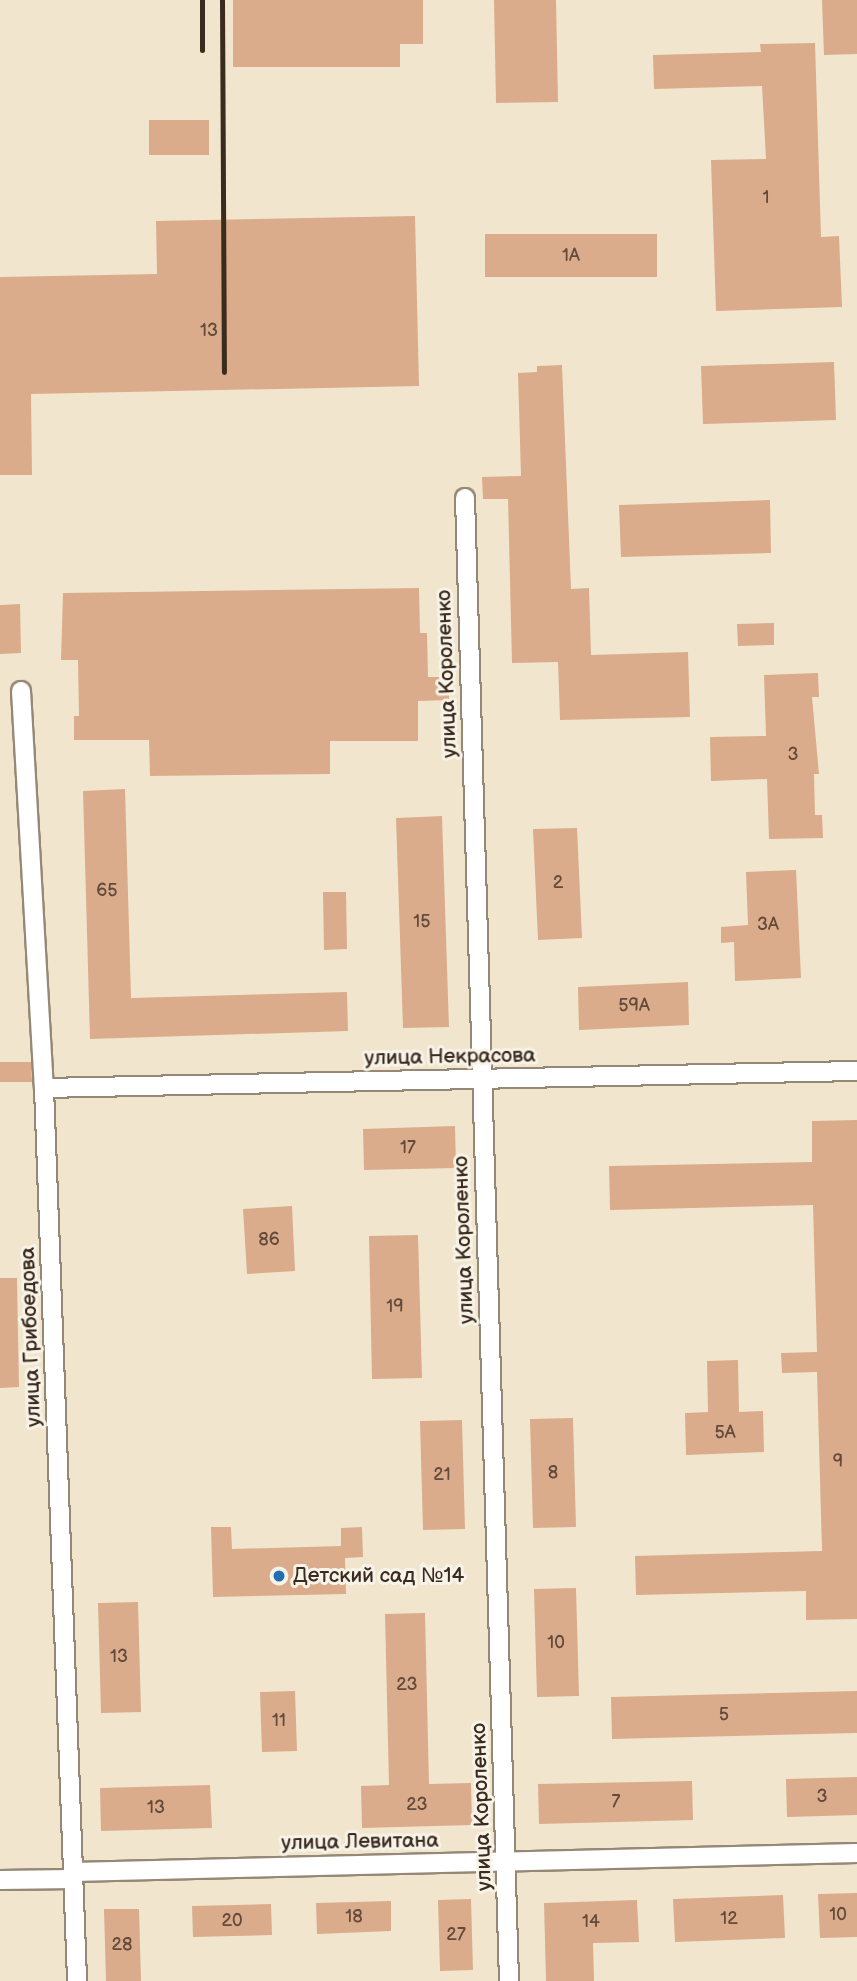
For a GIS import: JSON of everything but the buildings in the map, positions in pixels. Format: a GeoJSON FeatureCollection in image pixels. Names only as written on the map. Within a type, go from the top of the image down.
{"type":"FeatureCollection","features":[{"type":"Feature","properties":{"kind":"street","name":"улица Короленко"},"geometry":{"type":"LineString","coordinates":[[465,498],[509,1981]]}},
{"type":"Feature","properties":{"kind":"street","name":"улица Грибоедова"},"geometry":{"type":"LineString","coordinates":[[21,691],[44,1088],[76,1981]]}},
{"type":"Feature","properties":{"kind":"street","name":"улица Некрасова"},"geometry":{"type":"LineString","coordinates":[[44,1088],[857,1071]]}},
{"type":"Feature","properties":{"kind":"street","name":"улица Левитана"},"geometry":{"type":"LineString","coordinates":[[0,1880],[73,1875],[506,1861],[857,1853]]}},
{"type":"Feature","properties":{"kind":"railway"},"geometry":{"type":"LineString","coordinates":[[202,0],[202,50]]}},
{"type":"Feature","properties":{"kind":"railway"},"geometry":{"type":"LineString","coordinates":[[222,0],[224,372]]}},
{"type":"Feature","properties":{"kind":"place","name":"Детский сад №14"},"geometry":{"type":"Point","coordinates":[279,1576]}}]}
